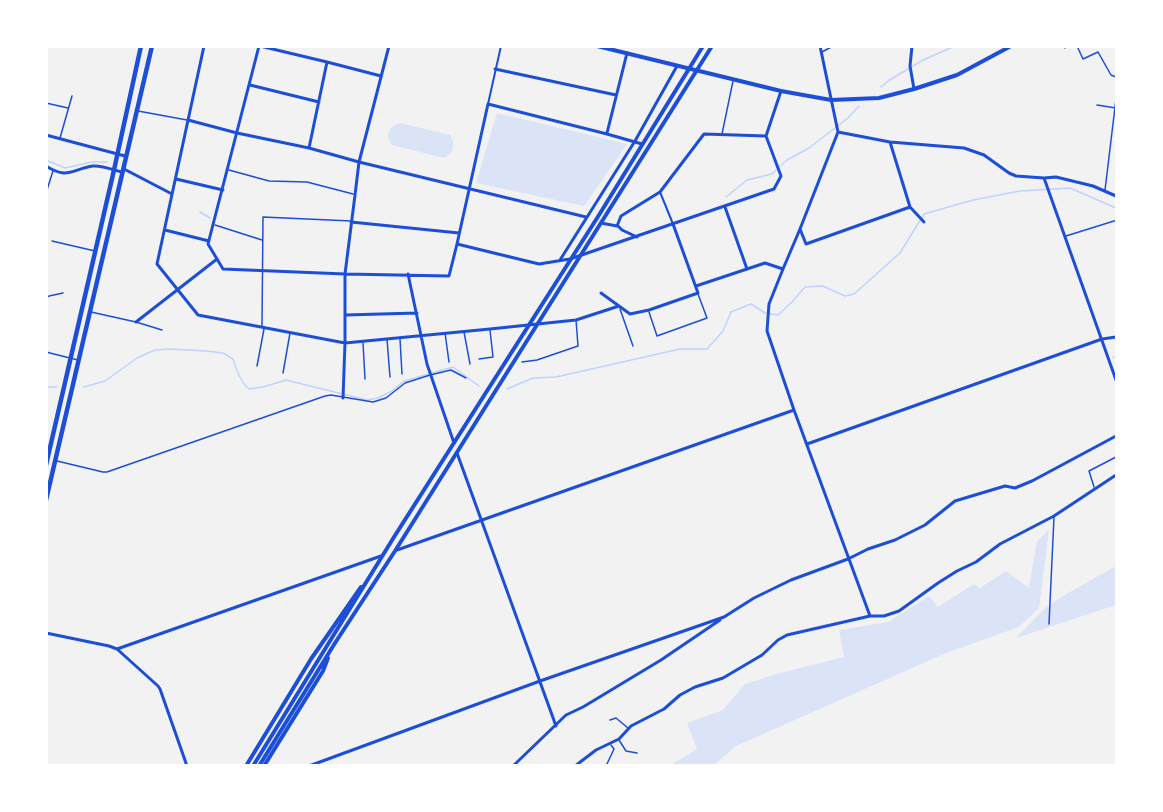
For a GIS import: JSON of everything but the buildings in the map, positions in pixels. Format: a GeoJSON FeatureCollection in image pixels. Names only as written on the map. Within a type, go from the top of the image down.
{"type":"FeatureCollection","features":[{"type":"Feature","properties":{"kind":"main road"},"geometry":{"type":"LineString","coordinates":[[46,465],[141,46]]}},
{"type":"Feature","properties":{"kind":"main road"},"geometry":{"type":"LineString","coordinates":[[46,500],[152,46]]}},
{"type":"Feature","properties":{"kind":"street"},"geometry":{"type":"LineString","coordinates":[[204,46],[157,264],[198,315],[345,343],[576,320],[619,306]]}},
{"type":"Feature","properties":{"kind":"street"},"geometry":{"type":"LineString","coordinates":[[381,76],[260,46],[208,244],[223,269],[449,276],[501,46]]}},
{"type":"Feature","properties":{"kind":"street"},"geometry":{"type":"LineString","coordinates":[[343,396],[345,274],[351,222],[359,162],[388,46]]}},
{"type":"Feature","properties":{"kind":"street"},"geometry":{"type":"LineString","coordinates":[[597,46],[781,91],[831,100],[879,98],[914,89],[957,75],[1011,46]]}},
{"type":"Feature","properties":{"kind":"street"},"geometry":{"type":"LineString","coordinates":[[253,765],[703,46]]}},
{"type":"Feature","properties":{"kind":"street"},"geometry":{"type":"LineString","coordinates":[[259,765],[712,46]]}},
{"type":"Feature","properties":{"kind":"street"},"geometry":{"type":"LineString","coordinates":[[820,46],[837,128],[768,308],[767,331],[870,616]]}},
{"type":"Feature","properties":{"kind":"street"},"geometry":{"type":"LineString","coordinates":[[912,46],[911,68],[914,89]]}},
{"type":"Feature","properties":{"kind":"street"},"geometry":{"type":"LineString","coordinates":[[607,134],[627,53]]}},
{"type":"Feature","properties":{"kind":"street"},"geometry":{"type":"LineString","coordinates":[[309,148],[327,62]]}},
{"type":"Feature","properties":{"kind":"street"},"geometry":{"type":"LineString","coordinates":[[560,260],[634,141],[677,66]]}},
{"type":"Feature","properties":{"kind":"street"},"geometry":{"type":"LineString","coordinates":[[495,69],[616,95]]}},
{"type":"Feature","properties":{"kind":"street"},"geometry":{"type":"LineString","coordinates":[[250,85],[319,102]]}},
{"type":"Feature","properties":{"kind":"street"},"geometry":{"type":"LineString","coordinates":[[457,244],[539,264],[570,259],[774,189],[781,176],[766,136],[781,91]]}},
{"type":"Feature","properties":{"kind":"street"},"geometry":{"type":"LineString","coordinates":[[488,104],[642,144]]}},
{"type":"Feature","properties":{"kind":"street"},"geometry":{"type":"LineString","coordinates":[[188,120],[586,217]]}},
{"type":"Feature","properties":{"kind":"street"},"geometry":{"type":"LineString","coordinates":[[837,128],[890,142],[956,146],[984,155],[1016,176],[1056,177],[1093,186],[1116,196]]}},
{"type":"Feature","properties":{"kind":"street"},"geometry":{"type":"LineString","coordinates":[[617,226],[621,216],[660,192],[704,134],[766,136]]}},
{"type":"Feature","properties":{"kind":"street"},"geometry":{"type":"LineString","coordinates":[[46,135],[127,156]]}},
{"type":"Feature","properties":{"kind":"street"},"geometry":{"type":"LineString","coordinates":[[890,142],[910,207],[923,222]]}},
{"type":"Feature","properties":{"kind":"street"},"geometry":{"type":"LineString","coordinates":[[46,166],[68,173],[94,166],[124,170],[172,194]]}},
{"type":"Feature","properties":{"kind":"street"},"geometry":{"type":"LineString","coordinates":[[1044,178],[1116,380]]}},
{"type":"Feature","properties":{"kind":"street"},"geometry":{"type":"LineString","coordinates":[[176,179],[223,190]]}},
{"type":"Feature","properties":{"kind":"street"},"geometry":{"type":"LineString","coordinates":[[602,293],[630,314],[698,293],[660,192]]}},
{"type":"Feature","properties":{"kind":"street"},"geometry":{"type":"LineString","coordinates":[[726,207],[747,269]]}},
{"type":"Feature","properties":{"kind":"street"},"geometry":{"type":"LineString","coordinates":[[800,229],[806,244],[910,207]]}},
{"type":"Feature","properties":{"kind":"street"},"geometry":{"type":"LineString","coordinates":[[351,222],[459,233]]}},
{"type":"Feature","properties":{"kind":"street"},"geometry":{"type":"LineString","coordinates":[[602,223],[617,226],[637,237]]}},
{"type":"Feature","properties":{"kind":"street"},"geometry":{"type":"LineString","coordinates":[[165,230],[209,241]]}},
{"type":"Feature","properties":{"kind":"street"},"geometry":{"type":"LineString","coordinates":[[136,322],[217,259]]}},
{"type":"Feature","properties":{"kind":"street"},"geometry":{"type":"LineString","coordinates":[[695,286],[765,263],[783,268]]}},
{"type":"Feature","properties":{"kind":"street"},"geometry":{"type":"LineString","coordinates":[[408,274],[430,375],[556,726]]}},
{"type":"Feature","properties":{"kind":"street"},"geometry":{"type":"LineString","coordinates":[[345,315],[417,313]]}},
{"type":"Feature","properties":{"kind":"street"},"geometry":{"type":"LineString","coordinates":[[807,444],[1102,339],[1116,337]]}},
{"type":"Feature","properties":{"kind":"street"},"geometry":{"type":"LineString","coordinates":[[117,649],[794,410]]}},
{"type":"Feature","properties":{"kind":"street"},"geometry":{"type":"LineString","coordinates":[[513,765],[566,715],[653,665],[754,598],[791,580],[895,540],[925,525],[956,501],[1005,486],[1016,488],[1032,482],[1116,436]]}},
{"type":"Feature","properties":{"kind":"street"},"geometry":{"type":"LineString","coordinates":[[574,765],[596,750],[619,739],[628,728],[664,709],[680,695],[695,687],[723,678],[762,655],[787,635],[900,611],[957,571],[976,562],[1000,544],[1054,516],[1116,475]]}},
{"type":"Feature","properties":{"kind":"street"},"geometry":{"type":"LineString","coordinates":[[246,765],[311,659],[369,578]]}},
{"type":"Feature","properties":{"kind":"street"},"geometry":{"type":"LineString","coordinates":[[309,765],[724,617]]}},
{"type":"Feature","properties":{"kind":"street"},"geometry":{"type":"LineString","coordinates":[[46,633],[117,649],[160,689],[187,765]]}},
{"type":"Feature","properties":{"kind":"street"},"geometry":{"type":"LineString","coordinates":[[264,765],[323,671],[334,643]]}},
{"type":"Feature","properties":{"kind":"lane"},"geometry":{"type":"LineString","coordinates":[[822,53],[833,46]]}},
{"type":"Feature","properties":{"kind":"lane"},"geometry":{"type":"LineString","coordinates":[[1077,46],[1083,59],[1098,52],[1111,75],[1116,77]]}},
{"type":"Feature","properties":{"kind":"lane"},"geometry":{"type":"LineString","coordinates":[[722,134],[734,80]]}},
{"type":"Feature","properties":{"kind":"lane"},"geometry":{"type":"LineString","coordinates":[[60,139],[72,96]]}},
{"type":"Feature","properties":{"kind":"lane"},"geometry":{"type":"LineString","coordinates":[[1105,191],[1116,99]]}},
{"type":"Feature","properties":{"kind":"lane"},"geometry":{"type":"LineString","coordinates":[[46,103],[69,109]]}},
{"type":"Feature","properties":{"kind":"lane"},"geometry":{"type":"LineString","coordinates":[[1097,105],[1116,108]]}},
{"type":"Feature","properties":{"kind":"lane"},"geometry":{"type":"LineString","coordinates":[[138,111],[188,120]]}},
{"type":"Feature","properties":{"kind":"lane"},"geometry":{"type":"LineString","coordinates":[[46,193],[53,170]]}},
{"type":"Feature","properties":{"kind":"lane"},"geometry":{"type":"LineString","coordinates":[[228,170],[269,181],[307,182],[355,195]]}},
{"type":"Feature","properties":{"kind":"lane"},"geometry":{"type":"LineString","coordinates":[[257,366],[263,328],[263,217],[351,222]]}},
{"type":"Feature","properties":{"kind":"lane"},"geometry":{"type":"LineString","coordinates":[[1064,236],[1116,221]]}},
{"type":"Feature","properties":{"kind":"lane"},"geometry":{"type":"LineString","coordinates":[[214,225],[263,240]]}},
{"type":"Feature","properties":{"kind":"lane"},"geometry":{"type":"LineString","coordinates":[[52,241],[95,251]]}},
{"type":"Feature","properties":{"kind":"lane"},"geometry":{"type":"LineString","coordinates":[[46,298],[63,293]]}},
{"type":"Feature","properties":{"kind":"lane"},"geometry":{"type":"LineString","coordinates":[[649,310],[657,336],[707,318],[698,293]]}},
{"type":"Feature","properties":{"kind":"lane"},"geometry":{"type":"LineString","coordinates":[[619,306],[633,346]]}},
{"type":"Feature","properties":{"kind":"lane"},"geometry":{"type":"LineString","coordinates":[[91,312],[162,330]]}},
{"type":"Feature","properties":{"kind":"lane"},"geometry":{"type":"LineString","coordinates":[[522,362],[537,360],[578,346],[576,320]]}},
{"type":"Feature","properties":{"kind":"lane"},"geometry":{"type":"LineString","coordinates":[[479,359],[493,357],[490,329]]}},
{"type":"Feature","properties":{"kind":"lane"},"geometry":{"type":"LineString","coordinates":[[464,332],[470,364]]}},
{"type":"Feature","properties":{"kind":"lane"},"geometry":{"type":"LineString","coordinates":[[283,373],[290,333]]}},
{"type":"Feature","properties":{"kind":"lane"},"geometry":{"type":"LineString","coordinates":[[446,333],[449,362]]}},
{"type":"Feature","properties":{"kind":"lane"},"geometry":{"type":"LineString","coordinates":[[400,338],[402,374]]}},
{"type":"Feature","properties":{"kind":"lane"},"geometry":{"type":"LineString","coordinates":[[387,339],[390,377]]}},
{"type":"Feature","properties":{"kind":"lane"},"geometry":{"type":"LineString","coordinates":[[363,342],[365,379]]}},
{"type":"Feature","properties":{"kind":"lane"},"geometry":{"type":"LineString","coordinates":[[46,352],[79,360]]}},
{"type":"Feature","properties":{"kind":"lane"},"geometry":{"type":"LineString","coordinates":[[56,461],[107,472],[325,396],[343,396],[367,402],[386,398],[405,383],[430,375],[451,370],[466,378]]}},
{"type":"Feature","properties":{"kind":"lane"},"geometry":{"type":"LineString","coordinates":[[1095,489],[1089,471],[1116,457]]}},
{"type":"Feature","properties":{"kind":"lane"},"geometry":{"type":"LineString","coordinates":[[1049,624],[1054,516]]}},
{"type":"Feature","properties":{"kind":"lane"},"geometry":{"type":"LineString","coordinates":[[610,720],[616,718],[628,728]]}},
{"type":"Feature","properties":{"kind":"lane"},"geometry":{"type":"LineString","coordinates":[[619,739],[626,751],[637,753]]}},
{"type":"Feature","properties":{"kind":"lane"},"geometry":{"type":"LineString","coordinates":[[606,765],[614,749],[610,744]]}},
{"type":"Feature","properties":{"kind":"shaded area"},"geometry":{"type":"Polygon","coordinates":[[[497,113],[627,144],[584,206],[476,183],[497,113]]]}},
{"type":"Feature","properties":{"kind":"shaded area"},"geometry":{"type":"Polygon","coordinates":[[[400,123],[450,135],[453,142],[452,151],[444,158],[392,145],[388,135],[390,129],[400,123]]]}},
{"type":"Feature","properties":{"kind":"shaded area"},"geometry":{"type":"Polygon","coordinates":[[[1049,530],[1039,608],[1019,627],[946,653],[736,746],[714,765],[671,765],[697,749],[687,723],[723,710],[745,684],[844,657],[839,630],[888,622],[929,596],[938,607],[974,584],[980,588],[1006,571],[1029,588],[1037,541],[1049,530]]]}},
{"type":"Feature","properties":{"kind":"shaded area"},"geometry":{"type":"Polygon","coordinates":[[[1116,566],[1116,605],[1016,638],[1045,608],[1116,566]]]}},
{"type":"Feature","properties":{"kind":"waterway"},"geometry":{"type":"LineString","coordinates":[[881,87],[923,60],[955,46]]}},
{"type":"Feature","properties":{"kind":"waterway"},"geometry":{"type":"LineString","coordinates":[[780,166],[809,148],[848,118],[859,106]]}},
{"type":"Feature","properties":{"kind":"waterway"},"geometry":{"type":"LineString","coordinates":[[46,160],[65,168],[92,162],[107,162]]}},
{"type":"Feature","properties":{"kind":"waterway"},"geometry":{"type":"LineString","coordinates":[[726,197],[747,180],[772,174],[776,170]]}},
{"type":"Feature","properties":{"kind":"waterway"},"geometry":{"type":"LineString","coordinates":[[507,389],[533,378],[556,377],[680,349],[707,349],[723,331],[731,312],[751,304],[765,313],[778,315],[805,287],[823,286],[845,296],[854,294],[900,253],[924,214],[973,200],[1020,191],[1070,188],[1116,208]]}},
{"type":"Feature","properties":{"kind":"waterway"},"geometry":{"type":"LineString","coordinates":[[200,212],[210,218]]}},
{"type":"Feature","properties":{"kind":"waterway"},"geometry":{"type":"LineString","coordinates":[[84,387],[105,381],[137,358],[155,350],[170,349],[223,353],[233,359],[237,372],[249,389],[286,380],[367,400],[378,398],[392,391],[404,381],[453,367],[479,386]]}},
{"type":"Feature","properties":{"kind":"waterway"},"geometry":{"type":"LineString","coordinates":[[46,387],[57,387]]}}]}
